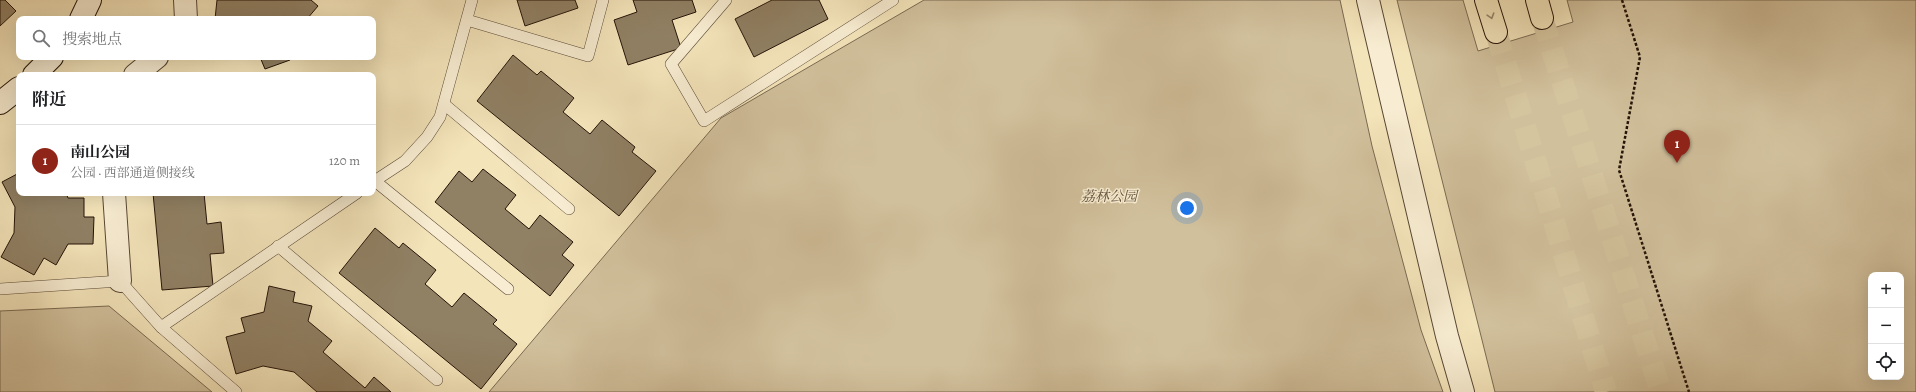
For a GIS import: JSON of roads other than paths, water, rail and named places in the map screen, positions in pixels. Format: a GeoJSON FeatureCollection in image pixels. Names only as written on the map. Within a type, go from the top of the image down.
{"type":"FeatureCollection","features":[{"type":"Feature","properties":{"kind":"highway"},"geometry":{"type":"LineString","coordinates":[[1486,0],[1496,32]]}},
{"type":"Feature","properties":{"kind":"street"},"geometry":{"type":"LineString","coordinates":[[82,16],[90,0]]}},
{"type":"Feature","properties":{"kind":"street"},"geometry":{"type":"LineString","coordinates":[[185,0],[186,16]]}},
{"type":"Feature","properties":{"kind":"street"},"geometry":{"type":"LineString","coordinates":[[1368,0],[1447,336],[1463,392]]}},
{"type":"Feature","properties":{"kind":"street"},"geometry":{"type":"LineString","coordinates":[[37,72],[49,60]]}},
{"type":"Feature","properties":{"kind":"street"},"geometry":{"type":"LineString","coordinates":[[139,72],[153,60]]}},
{"type":"Feature","properties":{"kind":"street"},"geometry":{"type":"LineString","coordinates":[[0,103],[16,90]]}},
{"type":"Feature","properties":{"kind":"street"},"geometry":{"type":"LineString","coordinates":[[114,196],[120,281]]}},
{"type":"Feature","properties":{"kind":"lane"},"geometry":{"type":"LineString","coordinates":[[376,181],[405,161],[422,142],[440,117],[472,0]]}},
{"type":"Feature","properties":{"kind":"lane"},"geometry":{"type":"LineString","coordinates":[[467,20],[588,56],[603,0]]}},
{"type":"Feature","properties":{"kind":"lane"},"geometry":{"type":"LineString","coordinates":[[726,0],[671,64],[704,121],[893,0]]}},
{"type":"Feature","properties":{"kind":"lane"},"geometry":{"type":"LineString","coordinates":[[444,104],[569,209]]}},
{"type":"Feature","properties":{"kind":"lane"},"geometry":{"type":"LineString","coordinates":[[376,184],[508,289]]}},
{"type":"Feature","properties":{"kind":"lane"},"geometry":{"type":"LineString","coordinates":[[161,327],[353,196]]}},
{"type":"Feature","properties":{"kind":"lane"},"geometry":{"type":"LineString","coordinates":[[278,246],[437,380]]}},
{"type":"Feature","properties":{"kind":"lane"},"geometry":{"type":"LineString","coordinates":[[0,288],[120,281],[161,327],[236,392]]}},
{"type":"Feature","properties":{"kind":"tunnel"},"geometry":{"type":"LineString","coordinates":[[1542,18],[1661,392]]}},
{"type":"Feature","properties":{"kind":"tunnel"},"geometry":{"type":"LineString","coordinates":[[1496,32],[1606,392]]}},
{"type":"Feature","properties":{"kind":"place","name":"南山公园"},"geometry":{"type":"Point","coordinates":[1677,163]}},
{"type":"Feature","properties":{"kind":"park label","name":"荔林公园"},"geometry":{"type":"Point","coordinates":[1109,196]}}]}
